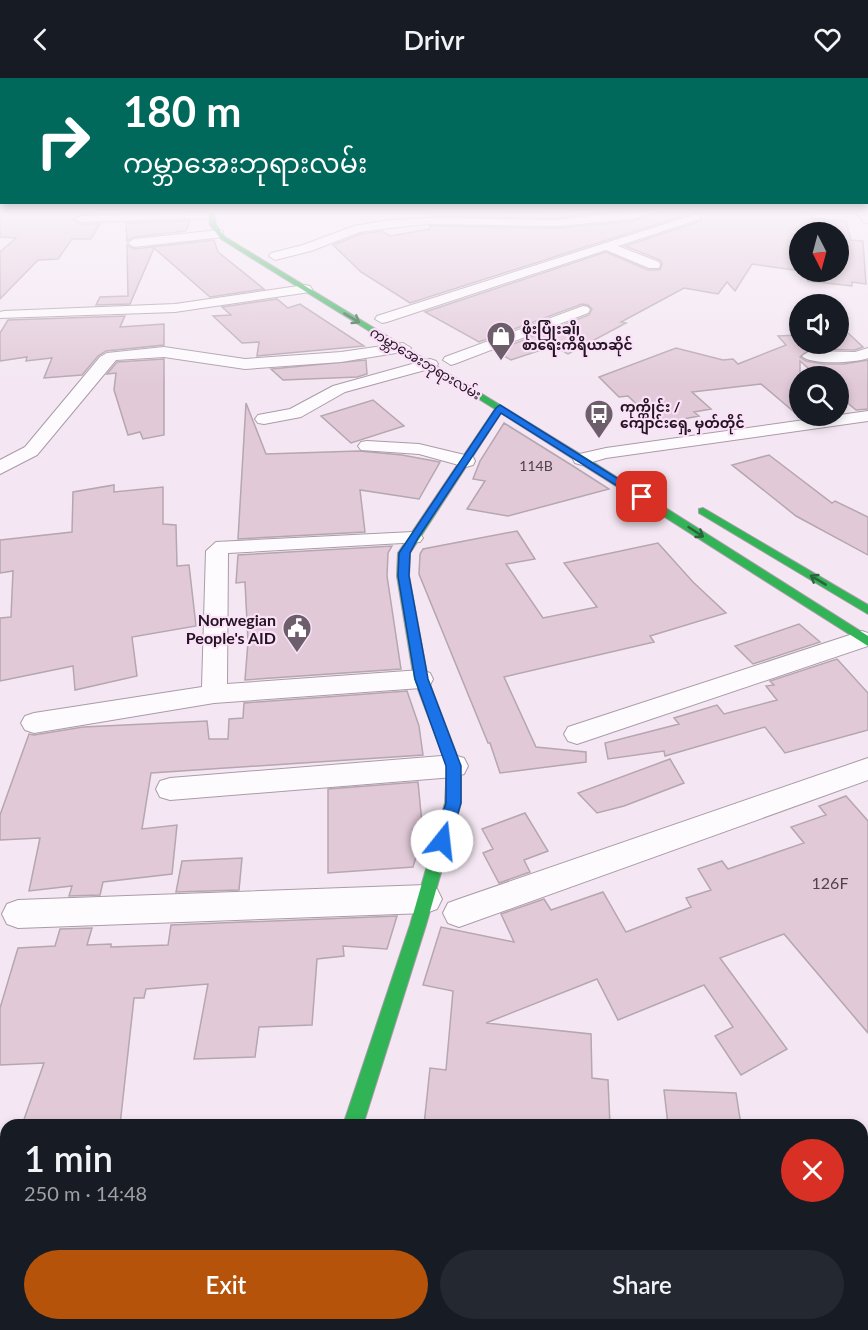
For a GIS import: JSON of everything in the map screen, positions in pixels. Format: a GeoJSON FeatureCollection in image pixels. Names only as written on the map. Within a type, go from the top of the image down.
{"type":"FeatureCollection","features":[{"type":"Feature","properties":{"kind":"main road","name":"ကမ္ဘာအေးဘုရားလမ်း"},"geometry":{"type":"LineString","coordinates":[[271,267],[403,348],[430,356],[500,408],[865,640]]}},
{"type":"Feature","properties":{"kind":"main road","name":"ကမ္ဘာအေးဘုရားလမ်း"},"geometry":{"type":"LineString","coordinates":[[294,267],[401,331]]}},
{"type":"Feature","properties":{"kind":"main road"},"geometry":{"type":"LineString","coordinates":[[430,356],[451,360],[468,370]]}},
{"type":"Feature","properties":{"kind":"main road"},"geometry":{"type":"LineString","coordinates":[[354,1119],[426,899],[453,803],[454,766],[421,679],[403,576],[404,553],[500,408],[514,398]]}},
{"type":"Feature","properties":{"kind":"main road"},"geometry":{"type":"LineString","coordinates":[[585,440],[626,465]]}},
{"type":"Feature","properties":{"kind":"main road"},"geometry":{"type":"LineString","coordinates":[[695,506],[868,610]]}},
{"type":"Feature","properties":{"kind":"street"},"geometry":{"type":"LineString","coordinates":[[381,319],[540,267]]}},
{"type":"Feature","properties":{"kind":"street"},"geometry":{"type":"LineString","coordinates":[[4,315],[175,308],[305,289]]}},
{"type":"Feature","properties":{"kind":"street"},"geometry":{"type":"LineString","coordinates":[[451,360],[583,310]]}},
{"type":"Feature","properties":{"kind":"street"},"geometry":{"type":"LineString","coordinates":[[0,468],[31,451],[106,360],[112,356],[164,352],[245,364],[341,357],[403,348]]}},
{"type":"Feature","properties":{"kind":"street"},"geometry":{"type":"LineString","coordinates":[[810,356],[848,357],[868,353]]}},
{"type":"Feature","properties":{"kind":"street"},"geometry":{"type":"LineString","coordinates":[[264,419],[295,413],[339,389],[430,356]]}},
{"type":"Feature","properties":{"kind":"street"},"geometry":{"type":"LineString","coordinates":[[582,459],[606,453],[868,416]]}},
{"type":"Feature","properties":{"kind":"street"},"geometry":{"type":"LineString","coordinates":[[367,446],[419,449],[466,461]]}},
{"type":"Feature","properties":{"kind":"street"},"geometry":{"type":"LineString","coordinates":[[214,694],[217,551],[223,547],[413,538]]}},
{"type":"Feature","properties":{"kind":"street"},"geometry":{"type":"LineString","coordinates":[[577,734],[865,640]]}},
{"type":"Feature","properties":{"kind":"street"},"geometry":{"type":"LineString","coordinates":[[34,723],[214,694],[421,679]]}},
{"type":"Feature","properties":{"kind":"street"},"geometry":{"type":"LineString","coordinates":[[170,789],[454,766]]}},
{"type":"Feature","properties":{"kind":"street"},"geometry":{"type":"LineString","coordinates":[[459,913],[868,768]]}},
{"type":"Feature","properties":{"kind":"street"},"geometry":{"type":"LineString","coordinates":[[18,914],[426,899]]}},
{"type":"Feature","properties":{"kind":"building"},"geometry":{"type":"Polygon","coordinates":[[[0,267],[31,267],[0,299],[0,267]]]}},
{"type":"Feature","properties":{"kind":"building"},"geometry":{"type":"Polygon","coordinates":[[[127,267],[146,267],[130,304],[96,305],[100,297],[128,296],[127,267]]]}},
{"type":"Feature","properties":{"kind":"building"},"geometry":{"type":"Polygon","coordinates":[[[176,267],[237,267],[264,289],[210,297],[176,267]]]}},
{"type":"Feature","properties":{"kind":"building"},"geometry":{"type":"Polygon","coordinates":[[[356,267],[521,267],[410,303],[356,267]]]}},
{"type":"Feature","properties":{"kind":"building"},"geometry":{"type":"Polygon","coordinates":[[[559,267],[642,267],[660,270],[661,267],[750,267],[735,291],[727,282],[718,294],[684,288],[568,354],[553,346],[511,360],[495,351],[589,315],[592,309],[588,305],[582,304],[479,342],[425,312],[559,267]]]}},
{"type":"Feature","properties":{"kind":"building"},"geometry":{"type":"Polygon","coordinates":[[[849,267],[865,267],[866,284],[852,282],[852,286],[817,282],[849,282],[849,267]]]}},
{"type":"Feature","properties":{"kind":"building"},"geometry":{"type":"Polygon","coordinates":[[[277,299],[288,308],[300,304],[364,346],[257,356],[259,342],[242,343],[213,316],[231,315],[222,307],[277,299]]]}},
{"type":"Feature","properties":{"kind":"building"},"geometry":{"type":"Polygon","coordinates":[[[125,316],[120,327],[164,324],[164,345],[106,351],[98,356],[82,375],[44,378],[52,358],[26,361],[27,357],[0,361],[0,333],[8,320],[125,316]]]}},
{"type":"Feature","properties":{"kind":"building"},"geometry":{"type":"Polygon","coordinates":[[[849,334],[863,347],[849,350],[849,334]]]}},
{"type":"Feature","properties":{"kind":"building"},"geometry":{"type":"Polygon","coordinates":[[[778,336],[789,336],[789,354],[804,354],[800,357],[806,361],[844,364],[868,360],[868,409],[856,410],[849,404],[849,366],[806,366],[800,361],[800,366],[789,366],[789,408],[761,384],[692,392],[711,409],[694,412],[699,416],[657,424],[628,396],[619,397],[599,377],[676,348],[723,360],[733,359],[738,364],[786,345],[778,336]]]}},
{"type":"Feature","properties":{"kind":"building"},"geometry":{"type":"Polygon","coordinates":[[[164,359],[164,435],[143,439],[140,432],[128,435],[114,390],[116,373],[107,374],[117,362],[164,359]]]}},
{"type":"Feature","properties":{"kind":"building"},"geometry":{"type":"Polygon","coordinates":[[[366,360],[367,374],[357,377],[283,380],[271,369],[366,360]]]}},
{"type":"Feature","properties":{"kind":"building"},"geometry":{"type":"Polygon","coordinates":[[[373,400],[404,426],[351,443],[321,416],[373,400]]]}},
{"type":"Feature","properties":{"kind":"building"},"geometry":{"type":"Polygon","coordinates":[[[246,403],[266,454],[359,451],[402,455],[440,462],[419,499],[360,490],[365,532],[238,539],[246,403]]]}},
{"type":"Feature","properties":{"kind":"building"},"geometry":{"type":"Polygon","coordinates":[[[504,423],[609,489],[508,516],[467,509],[485,481],[473,479],[480,461],[504,423]]]}},
{"type":"Feature","properties":{"kind":"building"},"geometry":{"type":"Polygon","coordinates":[[[769,455],[832,503],[835,501],[868,517],[868,555],[796,516],[732,465],[769,455]]]}},
{"type":"Feature","properties":{"kind":"building"},"geometry":{"type":"Polygon","coordinates":[[[114,485],[114,492],[163,487],[163,524],[176,525],[177,566],[189,565],[196,626],[132,637],[137,676],[75,690],[73,666],[0,681],[0,618],[11,617],[13,571],[0,573],[0,540],[72,532],[73,492],[114,485]]]}},
{"type":"Feature","properties":{"kind":"building"},"geometry":{"type":"Polygon","coordinates":[[[517,531],[535,559],[506,564],[543,618],[597,607],[564,563],[658,543],[693,582],[726,613],[650,636],[654,642],[504,677],[536,747],[586,752],[586,762],[500,773],[490,743],[488,743],[419,574],[420,554],[423,549],[517,531]]]}},
{"type":"Feature","properties":{"kind":"building"},"geometry":{"type":"Polygon","coordinates":[[[392,546],[388,553],[387,576],[401,669],[245,680],[248,642],[245,582],[236,583],[238,555],[392,546]]]}},
{"type":"Feature","properties":{"kind":"building"},"geometry":{"type":"Polygon","coordinates":[[[799,624],[820,642],[753,664],[735,646],[799,624]]]}},
{"type":"Feature","properties":{"kind":"building"},"geometry":{"type":"Polygon","coordinates":[[[837,659],[868,693],[868,730],[785,753],[765,727],[665,756],[664,751],[608,759],[605,743],[679,724],[674,718],[717,705],[724,714],[777,700],[766,686],[774,685],[770,681],[837,659]]]}},
{"type":"Feature","properties":{"kind":"building"},"geometry":{"type":"Polygon","coordinates":[[[407,691],[419,726],[423,755],[151,773],[142,829],[177,825],[172,874],[103,882],[100,895],[69,896],[72,886],[29,891],[40,838],[0,840],[0,815],[29,734],[83,727],[207,721],[209,739],[228,739],[229,719],[243,718],[244,703],[407,691]]]}},
{"type":"Feature","properties":{"kind":"building"},"geometry":{"type":"Polygon","coordinates":[[[670,759],[684,783],[624,806],[597,813],[578,793],[670,759]]]}},
{"type":"Feature","properties":{"kind":"building"},"geometry":{"type":"Polygon","coordinates":[[[418,782],[423,834],[413,867],[328,873],[328,789],[418,782]]]}},
{"type":"Feature","properties":{"kind":"building"},"geometry":{"type":"Polygon","coordinates":[[[846,796],[868,821],[868,1033],[784,934],[720,958],[787,1049],[741,1075],[715,1036],[733,1027],[704,985],[618,1020],[597,979],[486,1023],[591,1034],[592,1078],[608,1080],[610,1119],[425,1119],[430,1068],[446,1070],[453,991],[423,985],[441,927],[514,942],[501,914],[544,899],[551,910],[603,892],[626,932],[691,907],[686,898],[711,890],[698,869],[722,861],[728,869],[804,843],[791,827],[826,815],[819,806],[846,796]]]}},
{"type":"Feature","properties":{"kind":"building"},"geometry":{"type":"Polygon","coordinates":[[[525,813],[548,851],[524,860],[530,872],[499,883],[483,853],[493,849],[482,829],[525,813]]]}},
{"type":"Feature","properties":{"kind":"building"},"geometry":{"type":"Polygon","coordinates":[[[242,858],[239,890],[176,892],[182,861],[242,858]]]}},
{"type":"Feature","properties":{"kind":"building"},"geometry":{"type":"Polygon","coordinates":[[[397,916],[387,949],[343,946],[344,956],[317,959],[312,1025],[259,1027],[255,1057],[194,1059],[208,984],[146,989],[144,998],[134,998],[121,1119],[24,1119],[44,1063],[0,1065],[0,1008],[18,948],[55,946],[60,929],[92,928],[87,945],[111,944],[111,947],[168,945],[171,925],[397,916]]]}},
{"type":"Feature","properties":{"kind":"building"},"geometry":{"type":"Polygon","coordinates":[[[664,1090],[736,1093],[740,1119],[667,1119],[664,1090]]]}},
{"type":"Feature","properties":{"kind":"traffic: fast"},"geometry":{"type":"LineString","coordinates":[[271,267],[582,459],[868,642]]}},
{"type":"Feature","properties":{"kind":"traffic: fast"},"geometry":{"type":"LineString","coordinates":[[355,1119],[418,925],[453,803],[454,766],[421,679],[403,576],[404,553],[500,408]]}},
{"type":"Feature","properties":{"kind":"traffic: fast"},"geometry":{"type":"LineString","coordinates":[[703,511],[868,610]]}},
{"type":"Feature","properties":{"kind":"place","name":"ဖိုးပြုံးချို စာရေးကိရိယာဆိုင်"},"geometry":{"type":"Point","coordinates":[501,362]}},
{"type":"Feature","properties":{"kind":"place","name":"ကုက္ကိုင်း / ကျောင်းရှေ့ မှတ်တိုင်"},"geometry":{"type":"Point","coordinates":[599,440]}},
{"type":"Feature","properties":{"kind":"place","name":"Norwegian People's AID"},"geometry":{"type":"Point","coordinates":[297,654]}},
{"type":"Feature","properties":{"kind":"route"},"geometry":{"type":"LineString","coordinates":[[442,841],[453,803],[454,766],[421,679],[403,576],[404,553],[500,408],[642,497]]}}]}
